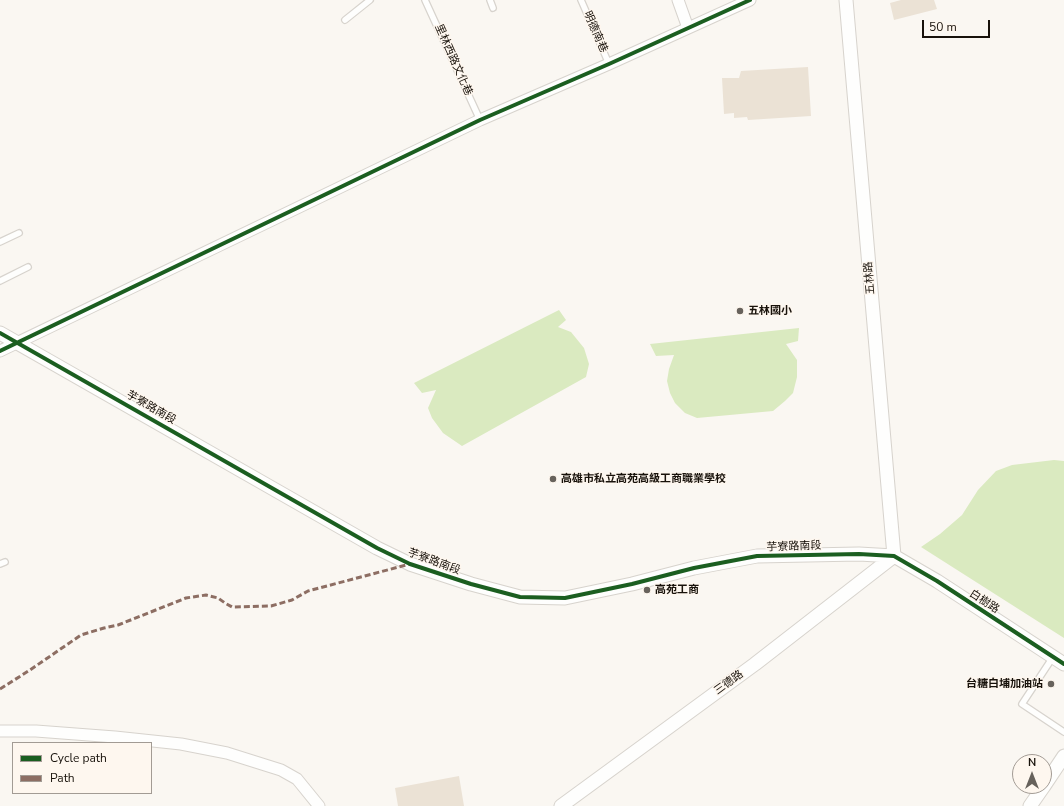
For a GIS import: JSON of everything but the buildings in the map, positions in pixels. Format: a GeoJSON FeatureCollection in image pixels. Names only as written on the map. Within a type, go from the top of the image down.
{"type":"FeatureCollection","features":[{"type":"Feature","properties":{"kind":"street"},"geometry":{"type":"LineString","coordinates":[[678,0],[688,28]]}},
{"type":"Feature","properties":{"kind":"street"},"geometry":{"type":"LineString","coordinates":[[0,351],[480,120],[609,64],[750,0]]}},
{"type":"Feature","properties":{"kind":"street","name":"五林路"},"geometry":{"type":"LineString","coordinates":[[846,0],[894,556]]}},
{"type":"Feature","properties":{"kind":"street","name":"芋寮路南段"},"geometry":{"type":"LineString","coordinates":[[0,333],[377,548],[410,564],[472,584],[520,597],[565,598],[632,584],[694,568],[757,556],[859,554],[894,556]]}},
{"type":"Feature","properties":{"kind":"street","name":"白樹路"},"geometry":{"type":"LineString","coordinates":[[894,556],[937,581],[1064,664]]}},
{"type":"Feature","properties":{"kind":"street","name":"三德路"},"geometry":{"type":"LineString","coordinates":[[561,806],[755,664],[894,556]]}},
{"type":"Feature","properties":{"kind":"street"},"geometry":{"type":"LineString","coordinates":[[0,731],[115,737],[181,744],[227,753],[281,770],[297,779],[319,806]]}},
{"type":"Feature","properties":{"kind":"street"},"geometry":{"type":"LineString","coordinates":[[1052,774],[1064,756]]}},
{"type":"Feature","properties":{"kind":"street"},"geometry":{"type":"LineString","coordinates":[[1030,806],[1038,794]]}},
{"type":"Feature","properties":{"kind":"lane"},"geometry":{"type":"LineString","coordinates":[[345,20],[370,0]]}},
{"type":"Feature","properties":{"kind":"lane","name":"里林西路文化巷"},"geometry":{"type":"LineString","coordinates":[[425,0],[480,120]]}},
{"type":"Feature","properties":{"kind":"lane"},"geometry":{"type":"LineString","coordinates":[[490,0],[493,8]]}},
{"type":"Feature","properties":{"kind":"lane","name":"明德南巷"},"geometry":{"type":"LineString","coordinates":[[581,0],[609,64]]}},
{"type":"Feature","properties":{"kind":"lane"},"geometry":{"type":"LineString","coordinates":[[0,242],[19,233]]}},
{"type":"Feature","properties":{"kind":"lane"},"geometry":{"type":"LineString","coordinates":[[0,281],[28,267]]}},
{"type":"Feature","properties":{"kind":"lane"},"geometry":{"type":"LineString","coordinates":[[1053,657],[1022,704],[1064,732]]}},
{"type":"Feature","properties":{"kind":"green space"},"geometry":{"type":"Polygon","coordinates":[[[559,310],[566,320],[558,327],[571,332],[584,348],[589,364],[586,377],[462,446],[443,433],[432,418],[428,408],[436,390],[422,393],[414,383],[559,310]]]}},
{"type":"Feature","properties":{"kind":"green space"},"geometry":{"type":"Polygon","coordinates":[[[799,328],[798,341],[786,344],[797,360],[797,377],[793,393],[773,411],[697,418],[685,413],[675,403],[670,393],[667,381],[674,355],[656,356],[650,344],[799,328]]]}},
{"type":"Feature","properties":{"kind":"green space"},"geometry":{"type":"Polygon","coordinates":[[[1054,460],[1064,461],[1064,638],[921,547],[940,534],[962,515],[978,490],[996,471],[1012,465],[1054,460]]]}},
{"type":"Feature","properties":{"kind":"marked path"},"geometry":{"type":"LineString","coordinates":[[0,689],[81,635],[118,625],[186,598],[206,595],[218,598],[232,607],[271,606],[292,600],[308,591],[410,564]]}},
{"type":"Feature","properties":{"kind":"cycle path"},"geometry":{"type":"LineString","coordinates":[[0,351],[480,120],[609,64],[750,0]]}},
{"type":"Feature","properties":{"kind":"cycle path"},"geometry":{"type":"LineString","coordinates":[[0,333],[377,548],[410,564],[471,584],[520,597],[565,598],[632,584],[694,568],[757,556],[859,554],[894,556],[937,581],[1064,664]]}},
{"type":"Feature","properties":{"kind":"place","name":"五林國小"},"geometry":{"type":"Point","coordinates":[740,311]}},
{"type":"Feature","properties":{"kind":"place","name":"高雄市私立高苑高級工商職業學校"},"geometry":{"type":"Point","coordinates":[553,479]}},
{"type":"Feature","properties":{"kind":"place","name":"高苑工商"},"geometry":{"type":"Point","coordinates":[647,590]}},
{"type":"Feature","properties":{"kind":"place","name":"台糖白埔加油站"},"geometry":{"type":"Point","coordinates":[1051,684]}}]}
